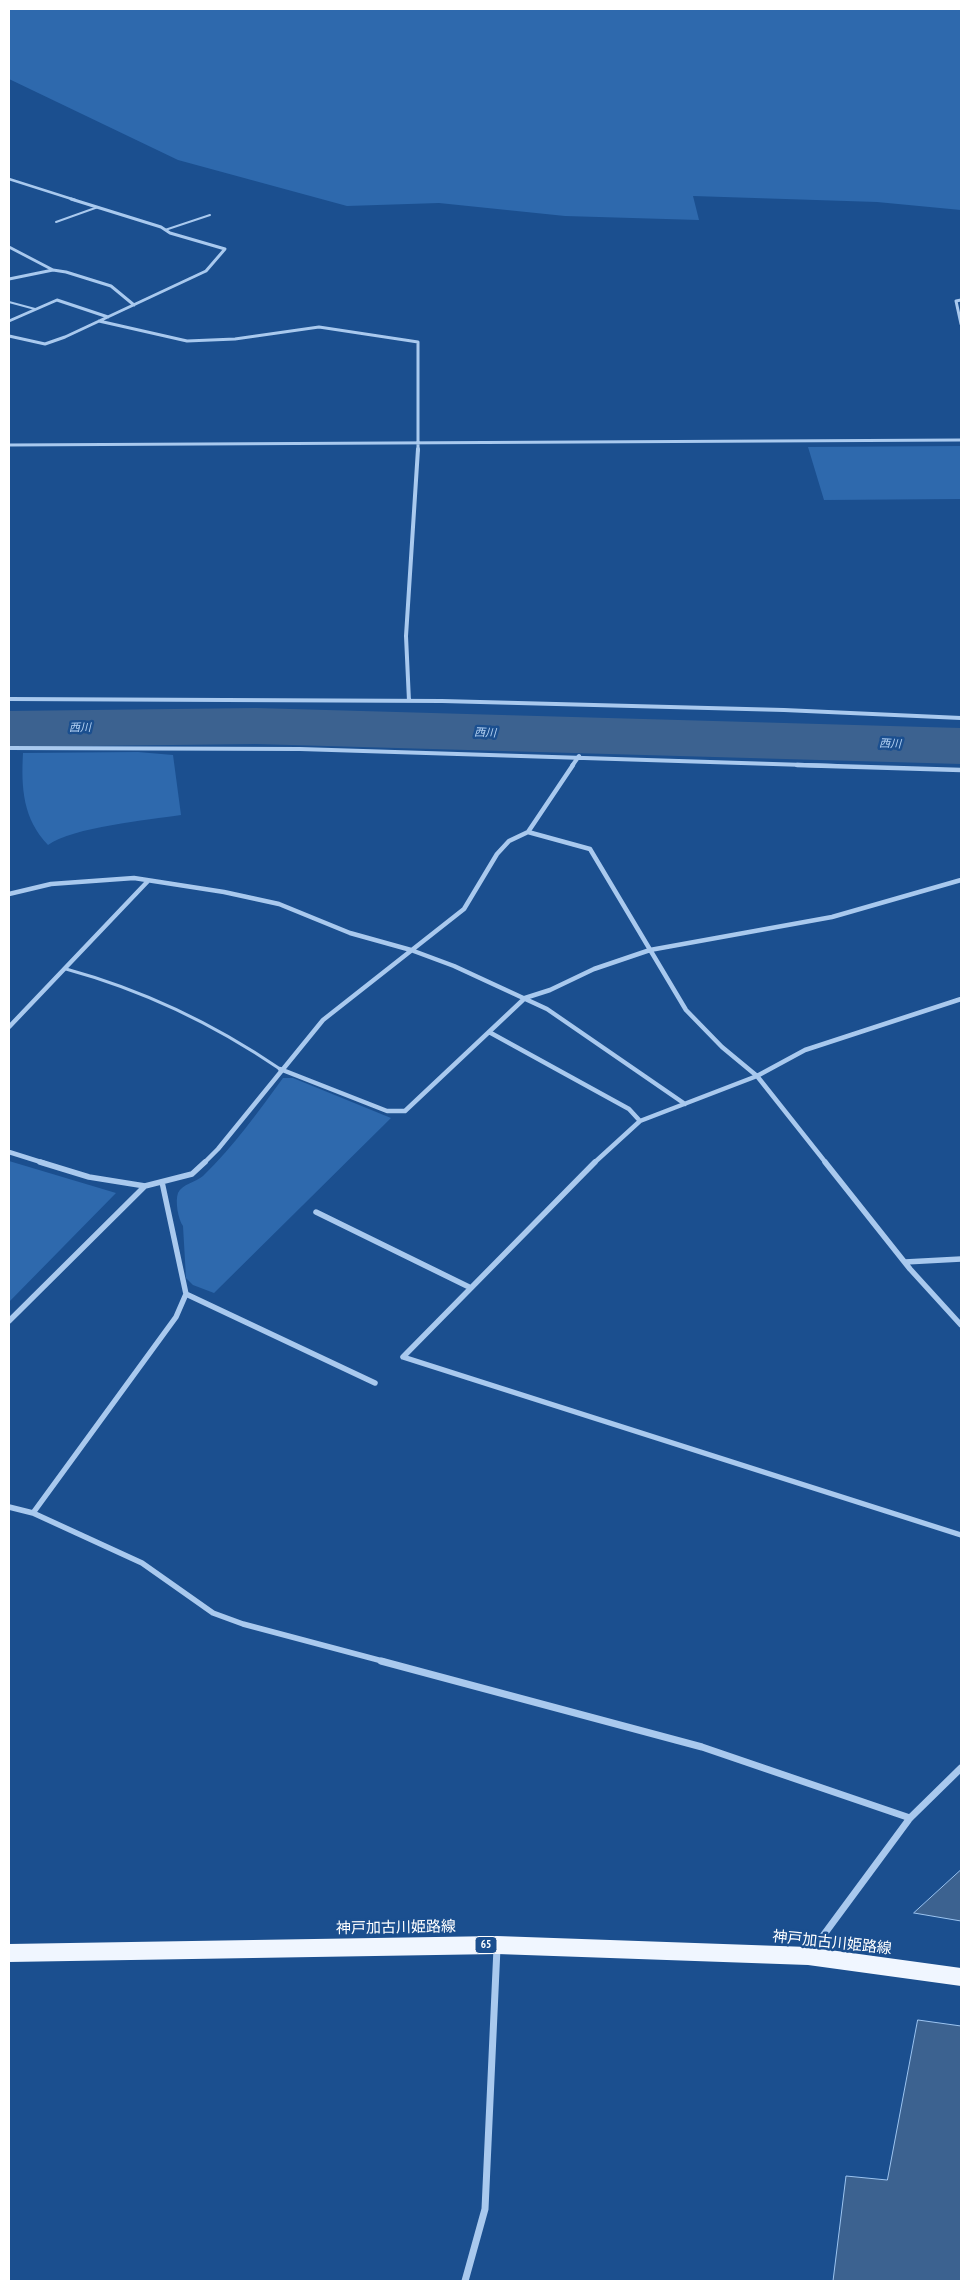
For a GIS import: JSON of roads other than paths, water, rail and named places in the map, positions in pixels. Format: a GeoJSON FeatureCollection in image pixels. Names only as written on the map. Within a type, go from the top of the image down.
{"type":"FeatureCollection","features":[{"type":"Feature","properties":{"kind":"main road","name":"神戸加古川姫路線"},"geometry":{"type":"LineString","coordinates":[[9,1953],[497,1945],[808,1956],[961,1977]]}},
{"type":"Feature","properties":{"kind":"street"},"geometry":{"type":"LineString","coordinates":[[10,180],[224,249],[206,271],[45,344],[10,336]]}},
{"type":"Feature","properties":{"kind":"street"},"geometry":{"type":"LineString","coordinates":[[9,246],[54,270],[111,286],[134,305]]}},
{"type":"Feature","properties":{"kind":"street"},"geometry":{"type":"LineString","coordinates":[[9,279],[54,270]]}},
{"type":"Feature","properties":{"kind":"street"},"geometry":{"type":"LineString","coordinates":[[9,321],[57,300],[108,317]]}},
{"type":"Feature","properties":{"kind":"street"},"geometry":{"type":"LineString","coordinates":[[961,300],[956,301],[961,324]]}},
{"type":"Feature","properties":{"kind":"street"},"geometry":{"type":"LineString","coordinates":[[99,321],[137,332],[187,341],[235,339],[318,327],[418,342],[420,369],[418,443],[406,637],[409,701]]}},
{"type":"Feature","properties":{"kind":"street"},"geometry":{"type":"LineString","coordinates":[[9,445],[961,440]]}},
{"type":"Feature","properties":{"kind":"street"},"geometry":{"type":"LineString","coordinates":[[9,699],[409,701],[784,710],[961,718]]}},
{"type":"Feature","properties":{"kind":"street"},"geometry":{"type":"LineString","coordinates":[[9,748],[300,749],[579,756],[961,770]]}},
{"type":"Feature","properties":{"kind":"street"},"geometry":{"type":"LineString","coordinates":[[9,1152],[89,1177],[145,1186],[192,1174],[218,1149],[280,1069],[323,1020],[464,909],[497,854],[509,841],[528,832],[579,756]]}},
{"type":"Feature","properties":{"kind":"street"},"geometry":{"type":"LineString","coordinates":[[528,832],[590,849],[686,1010],[722,1047],[757,1076],[905,1262],[961,1325]]}},
{"type":"Feature","properties":{"kind":"street"},"geometry":{"type":"LineString","coordinates":[[9,894],[51,884],[134,878],[224,892],[279,904],[350,933],[411,950],[454,966],[525,998],[547,1009],[685,1104]]}},
{"type":"Feature","properties":{"kind":"street"},"geometry":{"type":"LineString","coordinates":[[280,1069],[387,1111],[405,1111],[525,998],[594,969],[650,950],[832,917],[961,880]]}},
{"type":"Feature","properties":{"kind":"street"},"geometry":{"type":"LineString","coordinates":[[9,1028],[148,881]]}},
{"type":"Feature","properties":{"kind":"street"},"geometry":{"type":"LineString","coordinates":[[961,999],[805,1050],[757,1076],[640,1121],[572,1184],[469,1287],[403,1357],[961,1535]]}},
{"type":"Feature","properties":{"kind":"street"},"geometry":{"type":"LineString","coordinates":[[489,1032],[629,1109],[640,1121]]}},
{"type":"Feature","properties":{"kind":"street"},"geometry":{"type":"LineString","coordinates":[[33,1513],[176,1317],[186,1294],[174,1230],[162,1182]]}},
{"type":"Feature","properties":{"kind":"street"},"geometry":{"type":"LineString","coordinates":[[9,1321],[145,1186]]}},
{"type":"Feature","properties":{"kind":"street"},"geometry":{"type":"LineString","coordinates":[[316,1212],[469,1287]]}},
{"type":"Feature","properties":{"kind":"street"},"geometry":{"type":"LineString","coordinates":[[905,1262],[961,1259]]}},
{"type":"Feature","properties":{"kind":"street"},"geometry":{"type":"LineString","coordinates":[[186,1294],[375,1383]]}},
{"type":"Feature","properties":{"kind":"street"},"geometry":{"type":"LineString","coordinates":[[9,1507],[33,1513],[142,1563],[213,1613],[243,1624],[702,1747],[910,1818]]}},
{"type":"Feature","properties":{"kind":"street"},"geometry":{"type":"LineString","coordinates":[[808,1956],[910,1818],[961,1768]]}},
{"type":"Feature","properties":{"kind":"street"},"geometry":{"type":"LineString","coordinates":[[465,2281],[485,2209],[497,1945]]}},
{"type":"Feature","properties":{"kind":"lane"},"geometry":{"type":"LineString","coordinates":[[56,222],[98,207]]}},
{"type":"Feature","properties":{"kind":"lane"},"geometry":{"type":"LineString","coordinates":[[165,230],[210,215]]}},
{"type":"Feature","properties":{"kind":"lane"},"geometry":{"type":"LineString","coordinates":[[9,302],[34,310]]}},
{"type":"Feature","properties":{"kind":"lane"},"geometry":{"type":"LineString","coordinates":[[66,969],[147,995],[183,1012],[266,1059],[280,1069]]}},
{"type":"Feature","properties":{"kind":"waterway","name":"西川"},"geometry":{"type":"LineString","coordinates":[[9,729],[256,726],[961,746]]}}]}
